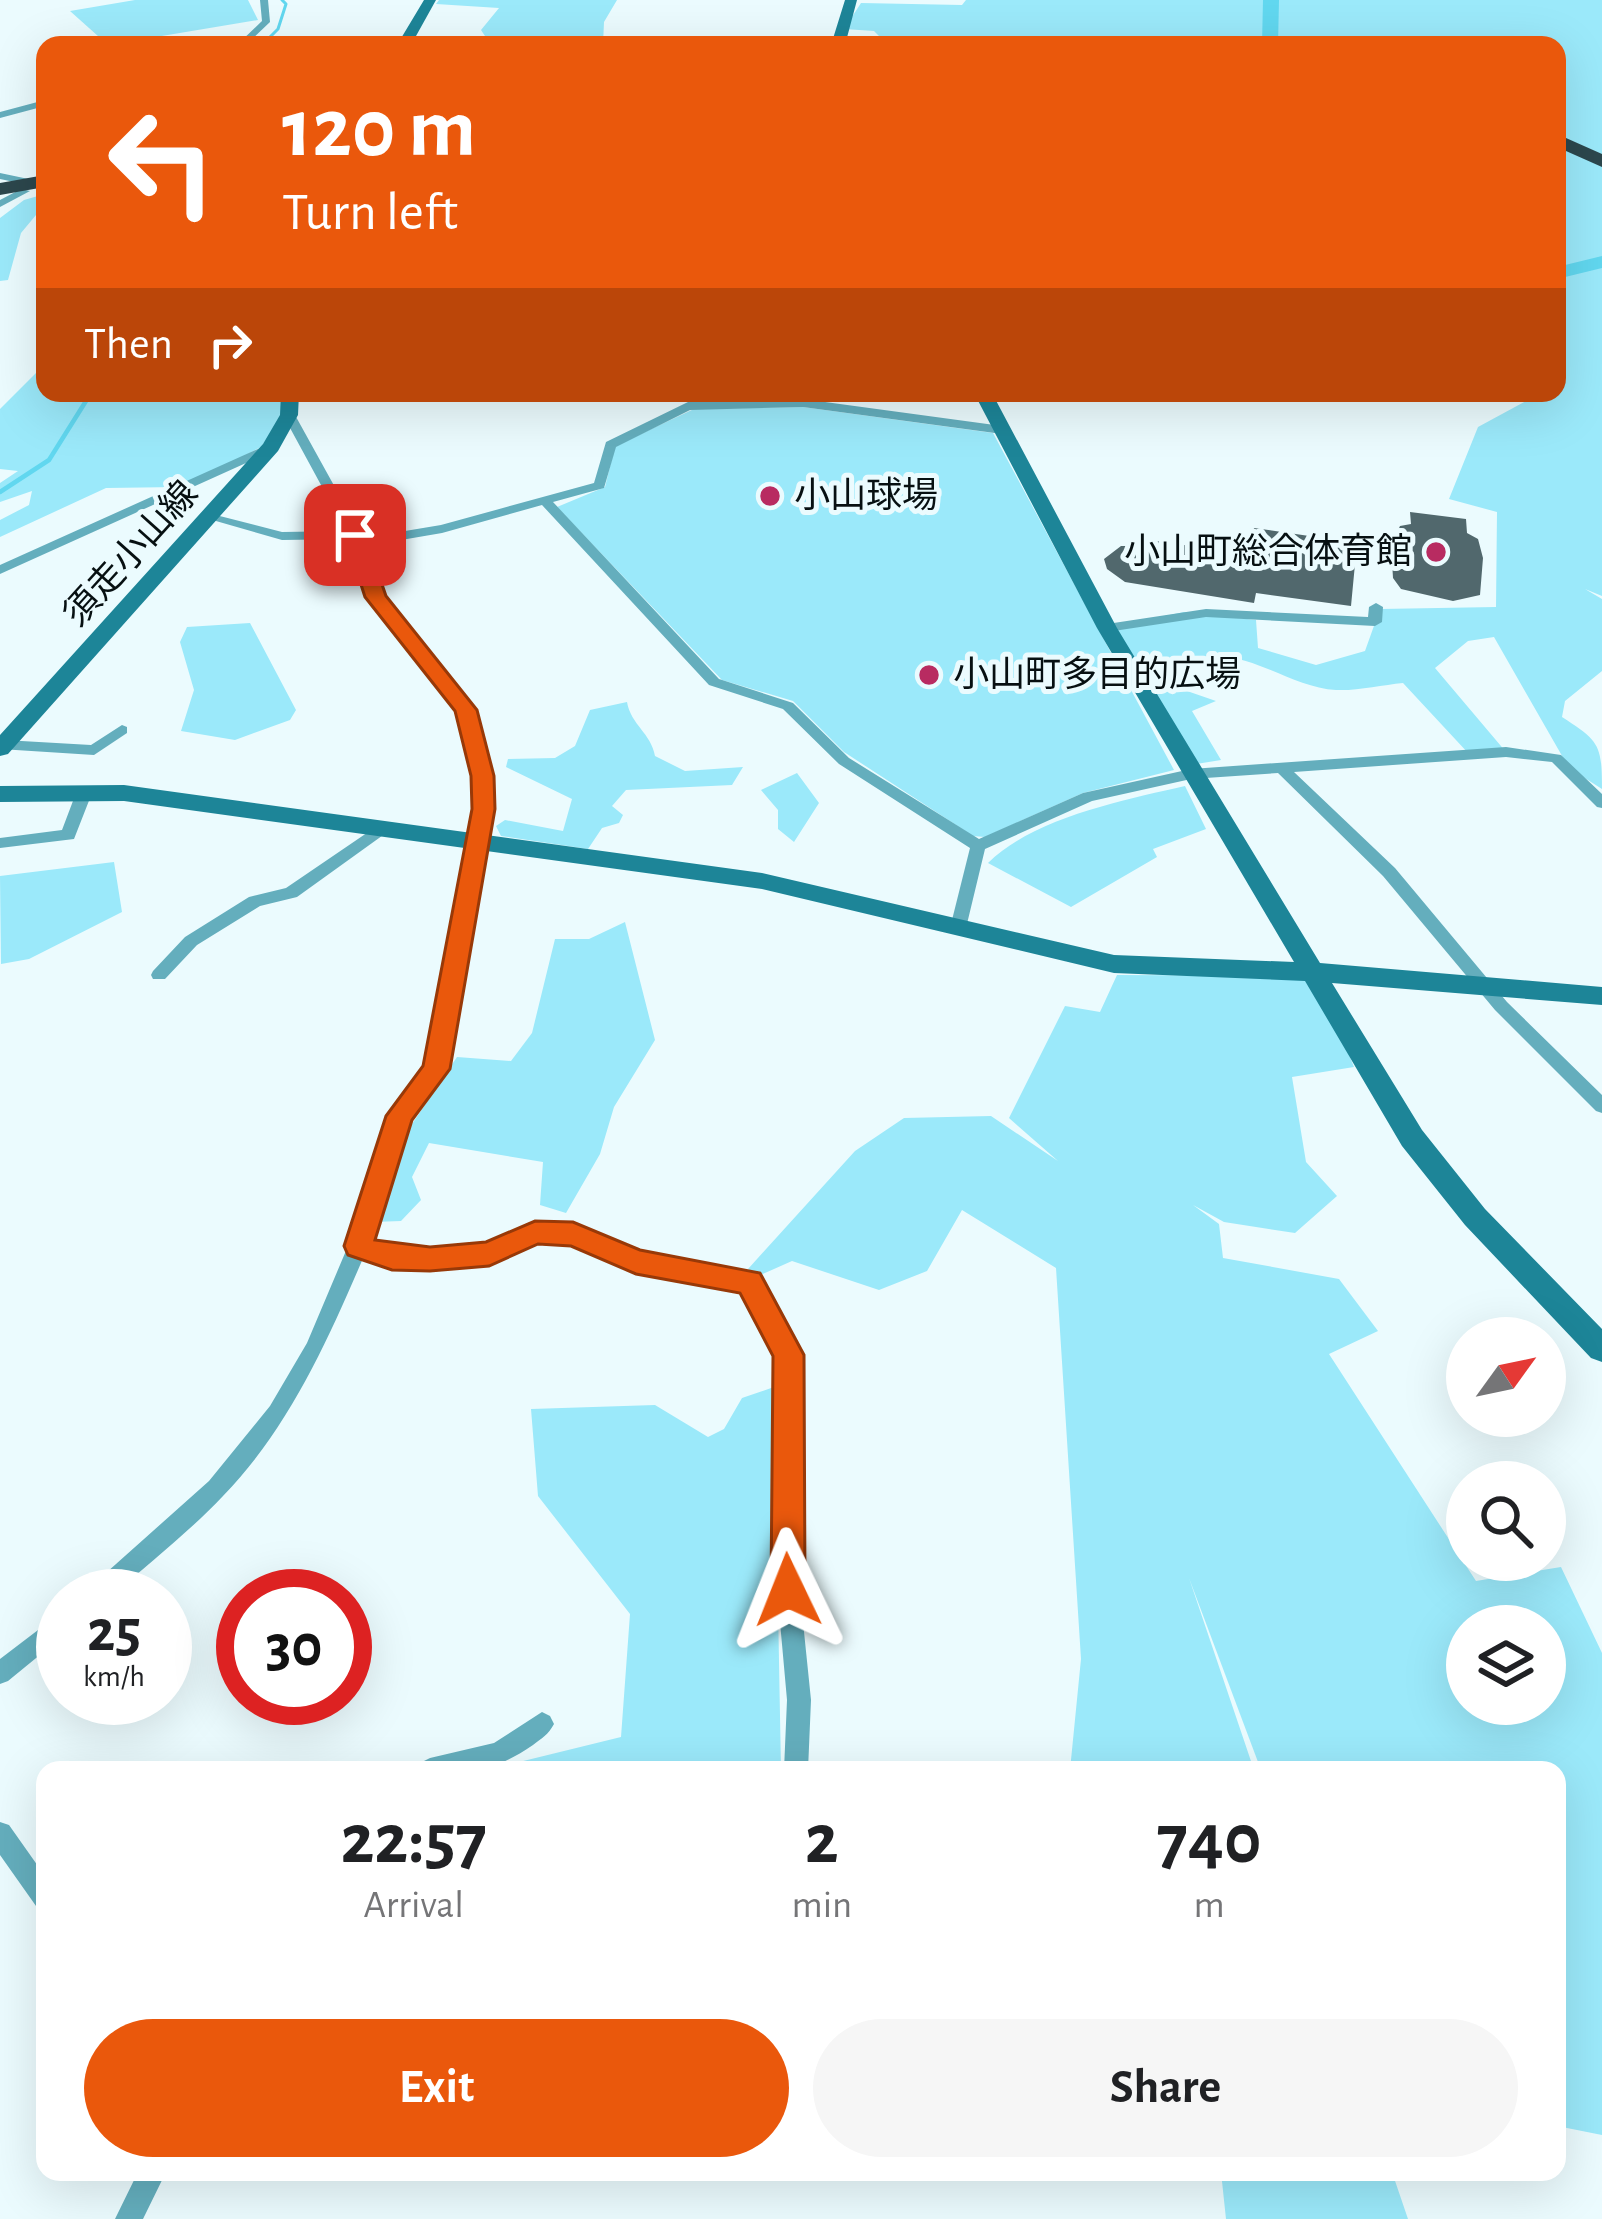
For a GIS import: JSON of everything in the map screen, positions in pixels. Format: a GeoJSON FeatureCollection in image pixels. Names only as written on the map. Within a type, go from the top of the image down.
{"type":"FeatureCollection","features":[{"type":"Feature","properties":{"kind":"highway"},"geometry":{"type":"LineString","coordinates":[[1566,141],[1602,158]]}},
{"type":"Feature","properties":{"kind":"highway"},"geometry":{"type":"LineString","coordinates":[[0,192],[36,186]]}},
{"type":"Feature","properties":{"kind":"street"},"geometry":{"type":"LineString","coordinates":[[251,36],[266,22],[264,0]]}},
{"type":"Feature","properties":{"kind":"street"},"geometry":{"type":"LineString","coordinates":[[409,36],[430,0]]}},
{"type":"Feature","properties":{"kind":"street"},"geometry":{"type":"LineString","coordinates":[[836,0],[851,0],[841,36]]}},
{"type":"Feature","properties":{"kind":"street"},"geometry":{"type":"LineString","coordinates":[[0,116],[36,106]]}},
{"type":"Feature","properties":{"kind":"street"},"geometry":{"type":"LineString","coordinates":[[0,176],[36,185]]}},
{"type":"Feature","properties":{"kind":"street"},"geometry":{"type":"LineString","coordinates":[[0,204],[36,187]]}},
{"type":"Feature","properties":{"kind":"street"},"geometry":{"type":"LineString","coordinates":[[988,402],[1107,628],[1191,774],[1412,1138],[1474,1217],[1602,1349]]}},
{"type":"Feature","properties":{"kind":"street"},"geometry":{"type":"LineString","coordinates":[[126,1569],[217,1488],[277,1412],[315,1347],[358,1246],[399,1116],[436,1069],[481,842],[482,776],[466,710],[376,597],[357,539],[290,404]]}},
{"type":"Feature","properties":{"kind":"street","name":"須走小山線"},"geometry":{"type":"LineString","coordinates":[[2,747],[271,447],[290,404]]}},
{"type":"Feature","properties":{"kind":"street"},"geometry":{"type":"LineString","coordinates":[[208,517],[282,536],[357,539],[547,502],[600,485],[610,445],[688,406],[803,404],[1002,430]]}},
{"type":"Feature","properties":{"kind":"street"},"geometry":{"type":"LineString","coordinates":[[0,570],[271,447]]}},
{"type":"Feature","properties":{"kind":"street"},"geometry":{"type":"LineString","coordinates":[[547,502],[714,682],[788,706],[844,761],[978,845]]}},
{"type":"Feature","properties":{"kind":"street"},"geometry":{"type":"LineString","coordinates":[[1107,628],[1206,613],[1376,622],[1376,607]]}},
{"type":"Feature","properties":{"kind":"street"},"geometry":{"type":"LineString","coordinates":[[2,747],[94,750],[122,730]]}},
{"type":"Feature","properties":{"kind":"street"},"geometry":{"type":"LineString","coordinates":[[978,845],[1088,797],[1191,774],[1506,752],[1556,758],[1602,803]]}},
{"type":"Feature","properties":{"kind":"street"},"geometry":{"type":"LineString","coordinates":[[1284,771],[1390,872],[1484,985],[1602,1106]]}},
{"type":"Feature","properties":{"kind":"street"},"geometry":{"type":"LineString","coordinates":[[0,842],[68,835],[84,793]]}},
{"type":"Feature","properties":{"kind":"street"},"geometry":{"type":"LineString","coordinates":[[0,794],[124,793],[795,886],[1114,964],[1315,972],[1602,996]]}},
{"type":"Feature","properties":{"kind":"street"},"geometry":{"type":"LineString","coordinates":[[159,975],[191,941],[255,901],[291,892],[380,829]]}},
{"type":"Feature","properties":{"kind":"street"},"geometry":{"type":"LineString","coordinates":[[958,928],[978,845]]}},
{"type":"Feature","properties":{"kind":"street"},"geometry":{"type":"LineString","coordinates":[[358,1246],[392,1258],[430,1259],[489,1253],[535,1232],[573,1234],[636,1262],[749,1282],[788,1355],[784,1544],[799,1700],[796,1761]]}},
{"type":"Feature","properties":{"kind":"street"},"geometry":{"type":"LineString","coordinates":[[0,1673],[36,1644]]}},
{"type":"Feature","properties":{"kind":"street"},"geometry":{"type":"LineString","coordinates":[[469,1761],[500,1754],[542,1724]]}},
{"type":"Feature","properties":{"kind":"street"},"geometry":{"type":"LineString","coordinates":[[0,1834],[36,1884]]}},
{"type":"Feature","properties":{"kind":"street"},"geometry":{"type":"LineString","coordinates":[[129,2219],[148,2181]]}},
{"type":"Feature","properties":{"kind":"shaded area"},"geometry":{"type":"Polygon","coordinates":[[[135,0],[248,0],[258,20],[162,36],[98,36],[70,11],[135,0]]]}},
{"type":"Feature","properties":{"kind":"shaded area"},"geometry":{"type":"Polygon","coordinates":[[[439,0],[617,0],[604,22],[603,36],[485,36],[481,30],[499,8],[436,4],[439,0]]]}},
{"type":"Feature","properties":{"kind":"shaded area"},"geometry":{"type":"Polygon","coordinates":[[[966,0],[1602,0],[1602,596],[1585,589],[1602,599],[1602,671],[1565,701],[1562,717],[1596,745],[1602,789],[1569,768],[1494,637],[1468,641],[1435,668],[1506,752],[1469,754],[1403,683],[1336,690],[1219,657],[1181,670],[1187,691],[1216,701],[1192,711],[1221,760],[1190,765],[1112,627],[1184,612],[1256,620],[1258,648],[1316,665],[1365,651],[1380,609],[1496,607],[1497,512],[1449,499],[1478,427],[1524,402],[1566,402],[1566,36],[879,36],[874,31],[844,29],[861,3],[962,5],[966,0]]]}},
{"type":"Feature","properties":{"kind":"shaded area"},"geometry":{"type":"Polygon","coordinates":[[[36,197],[36,215],[21,233],[8,280],[0,281],[0,218],[36,197]]]}},
{"type":"Feature","properties":{"kind":"shaded area"},"geometry":{"type":"Polygon","coordinates":[[[36,373],[36,402],[283,402],[284,415],[261,447],[178,487],[106,488],[0,537],[0,520],[29,505],[32,491],[0,502],[0,483],[18,471],[0,469],[0,409],[36,373]]]}},
{"type":"Feature","properties":{"kind":"shaded area"},"geometry":{"type":"Polygon","coordinates":[[[803,407],[993,433],[1174,770],[1083,793],[985,837],[973,836],[844,752],[793,701],[722,680],[557,507],[605,487],[615,446],[694,409],[803,407]]]}},
{"type":"Feature","properties":{"kind":"shaded area"},"geometry":{"type":"Polygon","coordinates":[[[250,623],[296,710],[290,720],[235,740],[181,731],[194,690],[180,642],[187,627],[250,623]]]}},
{"type":"Feature","properties":{"kind":"shaded area"},"geometry":{"type":"Polygon","coordinates":[[[627,702],[655,756],[685,771],[743,767],[732,785],[626,790],[612,806],[623,815],[619,823],[602,828],[588,849],[501,836],[496,826],[505,820],[563,831],[572,799],[506,767],[508,759],[555,758],[575,746],[590,710],[627,702]]]}},
{"type":"Feature","properties":{"kind":"shaded area"},"geometry":{"type":"Polygon","coordinates":[[[797,773],[819,803],[794,842],[778,829],[778,810],[761,790],[797,773]]]}},
{"type":"Feature","properties":{"kind":"shaded area"},"geometry":{"type":"Polygon","coordinates":[[[1185,786],[1206,829],[1153,849],[1157,857],[1071,907],[988,863],[1007,847],[1054,823],[1185,786]]]}},
{"type":"Feature","properties":{"kind":"shaded area"},"geometry":{"type":"Polygon","coordinates":[[[114,862],[122,912],[29,959],[1,964],[0,876],[114,862]]]}},
{"type":"Feature","properties":{"kind":"shaded area"},"geometry":{"type":"Polygon","coordinates":[[[625,922],[655,1040],[614,1107],[600,1154],[566,1213],[540,1205],[543,1162],[429,1143],[412,1177],[421,1200],[401,1221],[373,1222],[404,1136],[457,1057],[511,1061],[532,1033],[555,939],[589,939],[625,922]]]}},
{"type":"Feature","properties":{"kind":"shaded area"},"geometry":{"type":"Polygon","coordinates":[[[1117,975],[1317,976],[1354,1067],[1292,1077],[1306,1162],[1337,1196],[1295,1233],[1224,1222],[1193,1205],[1219,1224],[1223,1258],[1339,1279],[1378,1331],[1329,1354],[1446,1535],[1446,1581],[1566,1577],[1602,1653],[1602,2135],[1566,2128],[1566,1761],[1258,1761],[1189,1578],[1251,1761],[1071,1761],[1081,1659],[1056,1268],[962,1210],[927,1271],[879,1290],[792,1261],[756,1277],[748,1269],[855,1151],[904,1118],[991,1116],[1058,1161],[1009,1118],[1065,1006],[1100,1012],[1117,975]]]}},
{"type":"Feature","properties":{"kind":"shaded area"},"geometry":{"type":"Polygon","coordinates":[[[774,1387],[781,1761],[524,1761],[621,1737],[630,1614],[538,1496],[531,1409],[655,1405],[708,1437],[724,1429],[742,1398],[774,1387]]]}},
{"type":"Feature","properties":{"kind":"shaded area"},"geometry":{"type":"Polygon","coordinates":[[[1222,2181],[1395,2181],[1408,2219],[1226,2219],[1222,2181]]]}},
{"type":"Feature","properties":{"kind":"building","name":"小山町総合体育館"},"geometry":{"type":"Polygon","coordinates":[[[1410,512],[1466,519],[1467,533],[1478,539],[1483,558],[1480,595],[1453,601],[1401,589],[1393,578],[1391,545],[1400,526],[1411,524],[1410,512]]]}},
{"type":"Feature","properties":{"kind":"building"},"geometry":{"type":"Polygon","coordinates":[[[1254,528],[1357,543],[1351,606],[1256,593],[1254,603],[1125,582],[1107,569],[1104,559],[1121,546],[1155,546],[1157,541],[1211,549],[1223,537],[1252,537],[1254,528]]]}},
{"type":"Feature","properties":{"kind":"waterway"},"geometry":{"type":"LineString","coordinates":[[271,36],[286,4],[282,0]]}},
{"type":"Feature","properties":{"kind":"waterway"},"geometry":{"type":"LineString","coordinates":[[1270,36],[1271,0]]}},
{"type":"Feature","properties":{"kind":"waterway"},"geometry":{"type":"LineString","coordinates":[[1566,271],[1602,262]]}},
{"type":"Feature","properties":{"kind":"waterway"},"geometry":{"type":"LineString","coordinates":[[0,492],[49,460],[85,402]]}},
{"type":"Feature","properties":{"kind":"place","name":"小山球場"},"geometry":{"type":"Point","coordinates":[770,496]}},
{"type":"Feature","properties":{"kind":"place","name":"小山町総合体育館"},"geometry":{"type":"Point","coordinates":[1436,552]}},
{"type":"Feature","properties":{"kind":"place","name":"小山町多目的広場"},"geometry":{"type":"Point","coordinates":[929,675]}},
{"type":"Feature","properties":{"kind":"route"},"geometry":{"type":"LineString","coordinates":[[355,535],[376,597],[466,710],[482,776],[484,809],[436,1069],[399,1116],[358,1246],[392,1258],[430,1259],[489,1253],[535,1232],[573,1234],[636,1262],[714,1272],[749,1282],[788,1355],[791,1427],[784,1544],[788,1590]]}}]}
